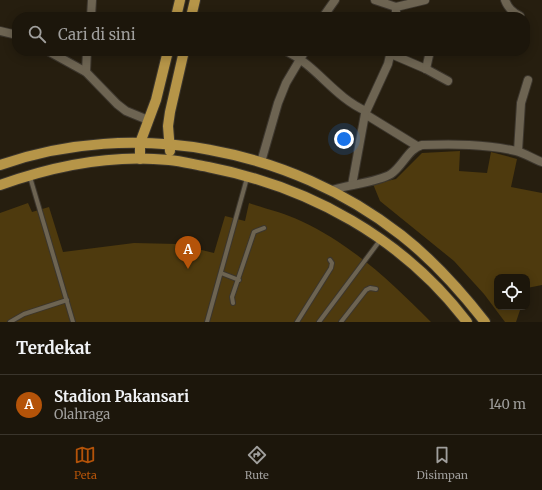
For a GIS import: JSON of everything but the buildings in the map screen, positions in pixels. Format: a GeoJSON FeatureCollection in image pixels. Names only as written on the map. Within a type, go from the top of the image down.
{"type":"FeatureCollection","features":[{"type":"Feature","properties":{"kind":"main road"},"geometry":{"type":"LineString","coordinates":[[177,12],[180,0]]}},
{"type":"Feature","properties":{"kind":"main road"},"geometry":{"type":"LineString","coordinates":[[192,12],[195,0]]}},
{"type":"Feature","properties":{"kind":"main road"},"geometry":{"type":"LineString","coordinates":[[140,159],[140,143],[156,100],[167,56]]}},
{"type":"Feature","properties":{"kind":"main road"},"geometry":{"type":"LineString","coordinates":[[170,160],[168,126],[183,56]]}},
{"type":"Feature","properties":{"kind":"main road"},"geometry":{"type":"LineString","coordinates":[[0,165],[57,150],[98,144],[140,143],[170,144],[216,150],[261,162],[332,190],[367,211],[401,235],[432,262],[461,292],[485,322]]}},
{"type":"Feature","properties":{"kind":"main road"},"geometry":{"type":"LineString","coordinates":[[0,186],[29,175],[102,161],[140,159],[170,160],[248,176],[286,188],[310,198],[358,223],[382,239],[434,284],[467,322]]}},
{"type":"Feature","properties":{"kind":"main road"},"geometry":{"type":"LineString","coordinates":[[358,223],[367,211]]}},
{"type":"Feature","properties":{"kind":"street"},"geometry":{"type":"LineString","coordinates":[[91,12],[92,0]]}},
{"type":"Feature","properties":{"kind":"street"},"geometry":{"type":"LineString","coordinates":[[327,12],[336,0]]}},
{"type":"Feature","properties":{"kind":"street"},"geometry":{"type":"LineString","coordinates":[[374,0],[396,7],[426,0]]}},
{"type":"Feature","properties":{"kind":"street"},"geometry":{"type":"LineString","coordinates":[[505,0],[508,7],[513,12]]}},
{"type":"Feature","properties":{"kind":"street"},"geometry":{"type":"LineString","coordinates":[[396,7],[396,12]]}},
{"type":"Feature","properties":{"kind":"street"},"geometry":{"type":"LineString","coordinates":[[0,31],[12,34]]}},
{"type":"Feature","properties":{"kind":"street"},"geometry":{"type":"LineString","coordinates":[[57,56],[86,72],[117,104],[126,111],[148,120]]}},
{"type":"Feature","properties":{"kind":"street"},"geometry":{"type":"LineString","coordinates":[[86,72],[88,56]]}},
{"type":"Feature","properties":{"kind":"street"},"geometry":{"type":"LineString","coordinates":[[261,162],[278,103],[286,83],[302,56]]}},
{"type":"Feature","properties":{"kind":"street"},"geometry":{"type":"LineString","coordinates":[[304,56],[340,96],[417,146],[459,144],[518,151],[542,162]]}},
{"type":"Feature","properties":{"kind":"street"},"geometry":{"type":"LineString","coordinates":[[352,185],[366,112],[389,56]]}},
{"type":"Feature","properties":{"kind":"street"},"geometry":{"type":"LineString","coordinates":[[399,56],[448,82]]}},
{"type":"Feature","properties":{"kind":"street"},"geometry":{"type":"LineString","coordinates":[[426,69],[429,56]]}},
{"type":"Feature","properties":{"kind":"street"},"geometry":{"type":"LineString","coordinates":[[518,151],[521,103],[528,80]]}},
{"type":"Feature","properties":{"kind":"street"},"geometry":{"type":"LineString","coordinates":[[332,190],[388,176],[397,169],[417,146]]}},
{"type":"Feature","properties":{"kind":"lane"},"geometry":{"type":"LineString","coordinates":[[29,175],[73,322]]}},
{"type":"Feature","properties":{"kind":"lane"},"geometry":{"type":"LineString","coordinates":[[207,322],[248,176]]}},
{"type":"Feature","properties":{"kind":"lane"},"geometry":{"type":"LineString","coordinates":[[233,303],[232,297],[254,232],[264,228]]}},
{"type":"Feature","properties":{"kind":"lane"},"geometry":{"type":"LineString","coordinates":[[319,322],[382,239]]}},
{"type":"Feature","properties":{"kind":"lane"},"geometry":{"type":"LineString","coordinates":[[298,322],[331,268],[332,263],[330,260]]}},
{"type":"Feature","properties":{"kind":"lane"},"geometry":{"type":"LineString","coordinates":[[221,272],[239,280]]}},
{"type":"Feature","properties":{"kind":"lane"},"geometry":{"type":"LineString","coordinates":[[341,322],[366,290],[370,288],[376,289]]}},
{"type":"Feature","properties":{"kind":"lane"},"geometry":{"type":"LineString","coordinates":[[10,322],[24,314],[67,300]]}},
{"type":"Feature","properties":{"kind":"shaded area"},"geometry":{"type":"Polygon","coordinates":[[[460,151],[459,171],[487,173],[491,152],[517,159],[511,187],[542,193],[542,285],[530,287],[530,274],[494,274],[494,307],[454,261],[380,201],[373,184],[396,179],[422,153],[460,151]]]}},
{"type":"Feature","properties":{"kind":"shaded area"},"geometry":{"type":"Polygon","coordinates":[[[28,203],[32,212],[49,207],[63,252],[134,243],[177,244],[214,253],[225,216],[245,221],[249,203],[295,218],[320,231],[355,253],[386,279],[431,322],[0,322],[0,213],[28,203]]]}},
{"type":"Feature","properties":{"kind":"shaded area"},"geometry":{"type":"Polygon","coordinates":[[[496,310],[520,310],[516,322],[505,322],[496,310]]]}},
{"type":"Feature","properties":{"kind":"place","name":"Stadion Pakansari"},"geometry":{"type":"Point","coordinates":[188,269]}}]}
